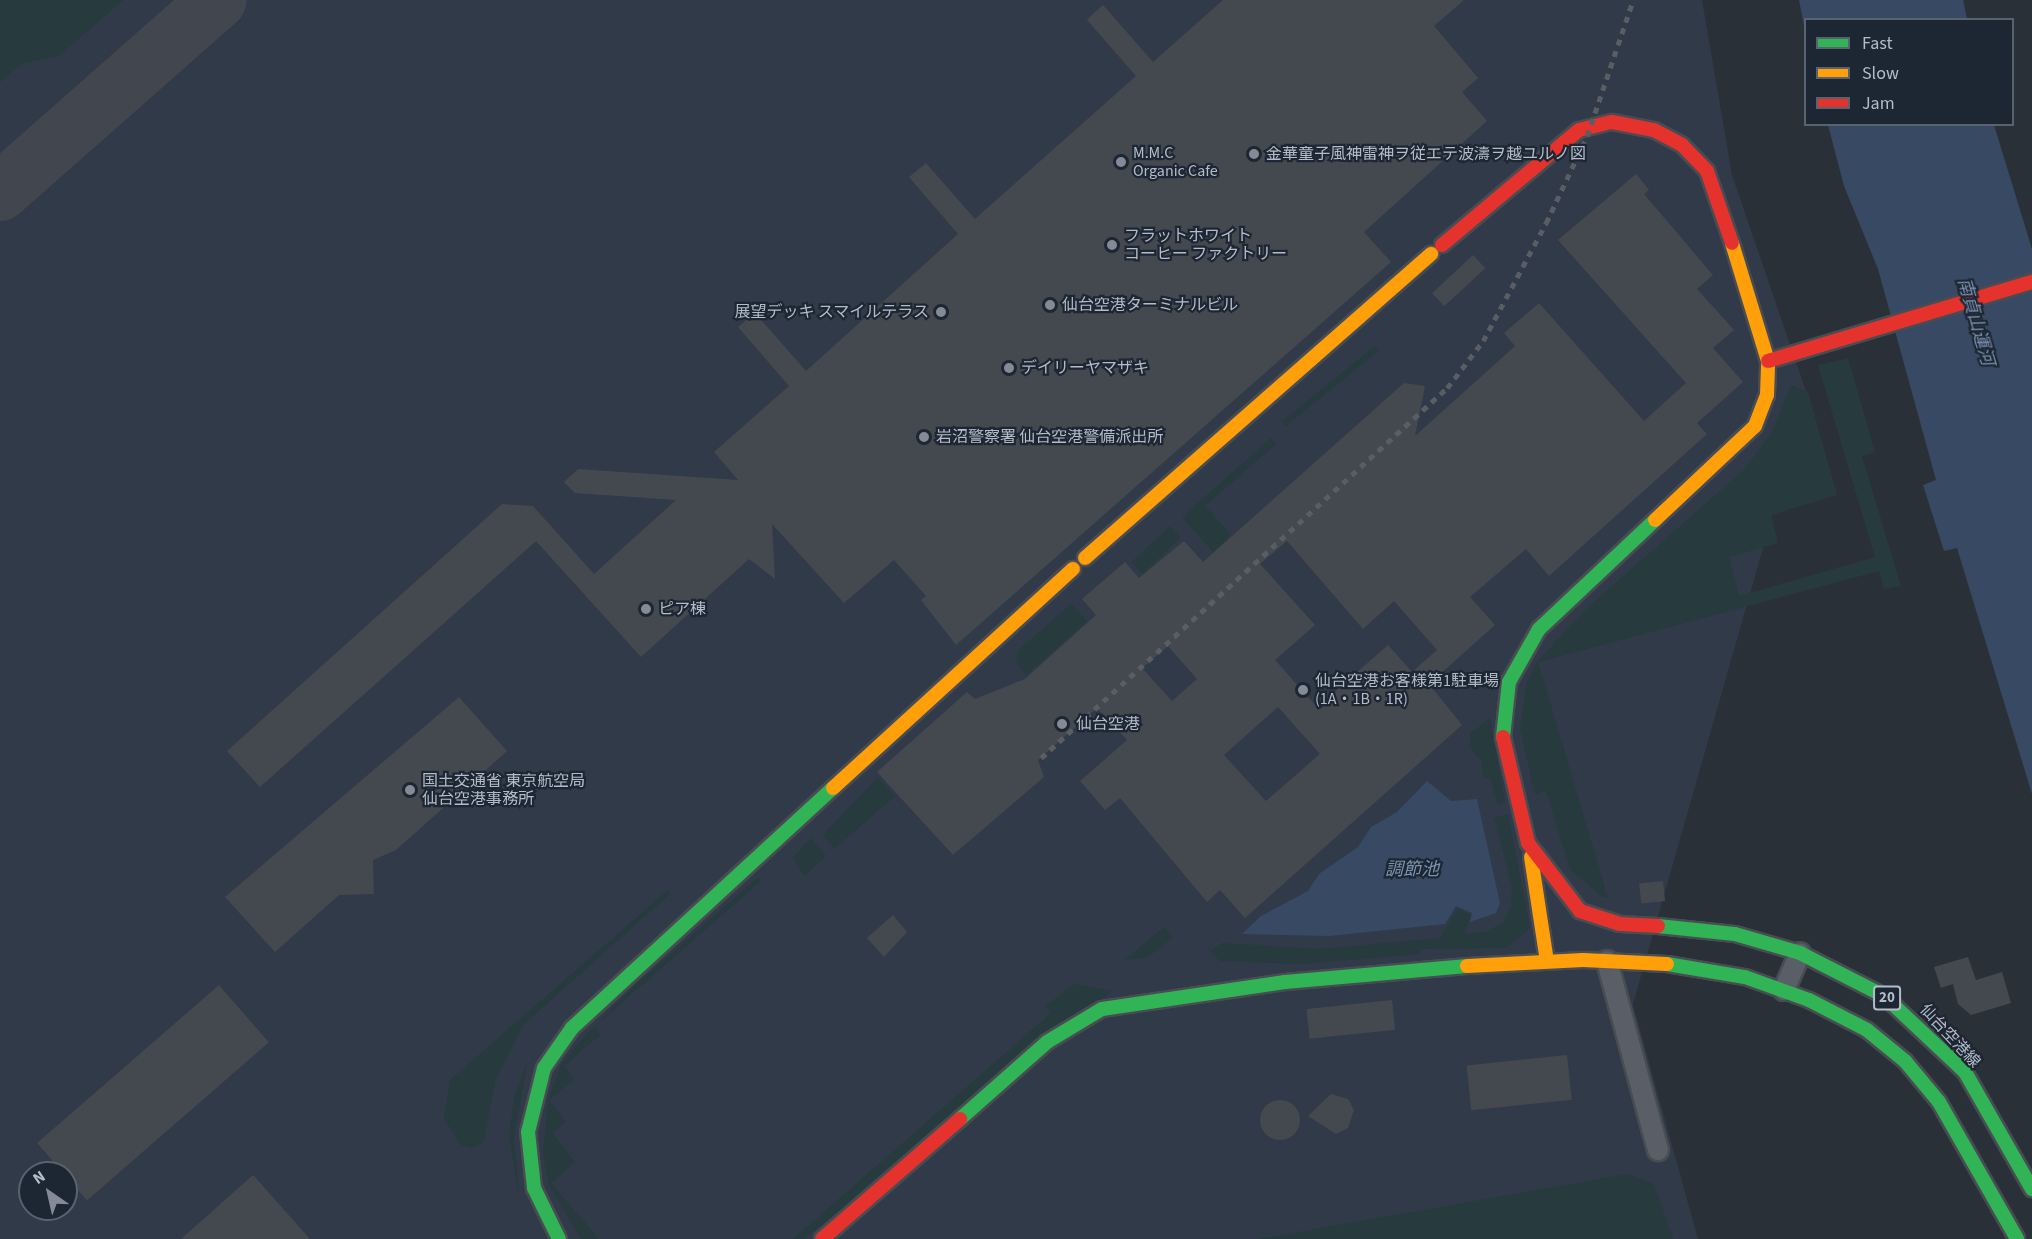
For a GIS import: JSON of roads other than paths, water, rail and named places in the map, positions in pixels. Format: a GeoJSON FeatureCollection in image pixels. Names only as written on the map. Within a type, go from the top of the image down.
{"type":"FeatureCollection","features":[{"type":"Feature","properties":{"kind":"street"},"geometry":{"type":"LineString","coordinates":[[1442,244],[1579,130],[1612,122],[1654,130],[1696,158],[1715,188],[1768,361],[1767,395],[1755,426],[1539,629],[1519,657],[1509,682],[1503,739],[1528,843],[1547,961]]}},
{"type":"Feature","properties":{"kind":"street"},"geometry":{"type":"LineString","coordinates":[[1085,558],[1431,254]]}},
{"type":"Feature","properties":{"kind":"street"},"geometry":{"type":"LineString","coordinates":[[1768,361],[2032,282]]}},
{"type":"Feature","properties":{"kind":"street"},"geometry":{"type":"LineString","coordinates":[[559,1239],[534,1188],[528,1132],[544,1068],[572,1028],[1073,568]]}},
{"type":"Feature","properties":{"kind":"street","name":"仙台空港線"},"geometry":{"type":"LineString","coordinates":[[1528,843],[1580,912],[1620,924],[1735,934],[1800,953],[1884,996],[1937,1042],[1965,1072],[2032,1189]]}},
{"type":"Feature","properties":{"kind":"street"},"geometry":{"type":"LineString","coordinates":[[1784,990],[1800,953]]}},
{"type":"Feature","properties":{"kind":"street"},"geometry":{"type":"LineString","coordinates":[[822,1239],[1047,1042],[1102,1009],[1285,982],[1547,961],[1607,961],[1658,1150]]}},
{"type":"Feature","properties":{"kind":"street","name":"20"},"geometry":{"type":"LineString","coordinates":[[1607,961],[1668,964],[1745,977],[1784,990],[1868,1030],[1911,1068],[1976,1159],[2017,1239]]}},
{"type":"Feature","properties":{"kind":"street"},"geometry":{"type":"LineString","coordinates":[[1911,1068],[1937,1042]]}},
{"type":"Feature","properties":{"kind":"water"},"geometry":{"type":"Polygon","coordinates":[[[1799,0],[1963,0],[1967,18],[1804,18],[1804,26],[1799,0]]]}},
{"type":"Feature","properties":{"kind":"water","name":"南貞山運河"},"geometry":{"type":"Polygon","coordinates":[[[1828,126],[1994,126],[2032,249],[2032,794],[1957,548],[1944,551],[1923,485],[1936,480],[1878,269],[1844,186],[1828,126]]]}},
{"type":"Feature","properties":{"kind":"water","name":"調節池"},"geometry":{"type":"Polygon","coordinates":[[[1427,781],[1451,801],[1477,799],[1500,903],[1496,913],[1470,922],[1472,913],[1456,906],[1445,924],[1329,936],[1242,934],[1261,916],[1308,891],[1319,874],[1358,847],[1371,827],[1397,812],[1427,781]]]}},
{"type":"Feature","properties":{"kind":"railway"},"geometry":{"type":"LineString","coordinates":[[1041,758],[1447,388],[1483,341],[1546,223],[1587,136],[1633,0]]}},
{"type":"Feature","properties":{"kind":"place","name":"金華童子風神雷神ヲ従エテ波濤ヲ越ユルノ図"},"geometry":{"type":"Point","coordinates":[1254,154]}},
{"type":"Feature","properties":{"kind":"place","name":"M.M.C Organic Cafe"},"geometry":{"type":"Point","coordinates":[1121,162]}},
{"type":"Feature","properties":{"kind":"place","name":"フラットホワイト コーヒー ファクトリー"},"geometry":{"type":"Point","coordinates":[1112,245]}},
{"type":"Feature","properties":{"kind":"place","name":"仙台空港ターミナルビル"},"geometry":{"type":"Point","coordinates":[1050,305]}},
{"type":"Feature","properties":{"kind":"place","name":"展望デッキ スマイルテラス"},"geometry":{"type":"Point","coordinates":[941,312]}},
{"type":"Feature","properties":{"kind":"place","name":"デイリーヤマザキ"},"geometry":{"type":"Point","coordinates":[1009,368]}},
{"type":"Feature","properties":{"kind":"place","name":"岩沼警察署 仙台空港警備派出所"},"geometry":{"type":"Point","coordinates":[924,437]}},
{"type":"Feature","properties":{"kind":"place","name":"ピア棟"},"geometry":{"type":"Point","coordinates":[646,609]}},
{"type":"Feature","properties":{"kind":"place","name":"仙台空港お客様第1駐車場 (1A・1B・1R)"},"geometry":{"type":"Point","coordinates":[1303,690]}},
{"type":"Feature","properties":{"kind":"place","name":"仙台空港"},"geometry":{"type":"Point","coordinates":[1062,724]}},
{"type":"Feature","properties":{"kind":"place","name":"国土交通省 東京航空局 仙台空港事務所"},"geometry":{"type":"Point","coordinates":[410,790]}}]}
